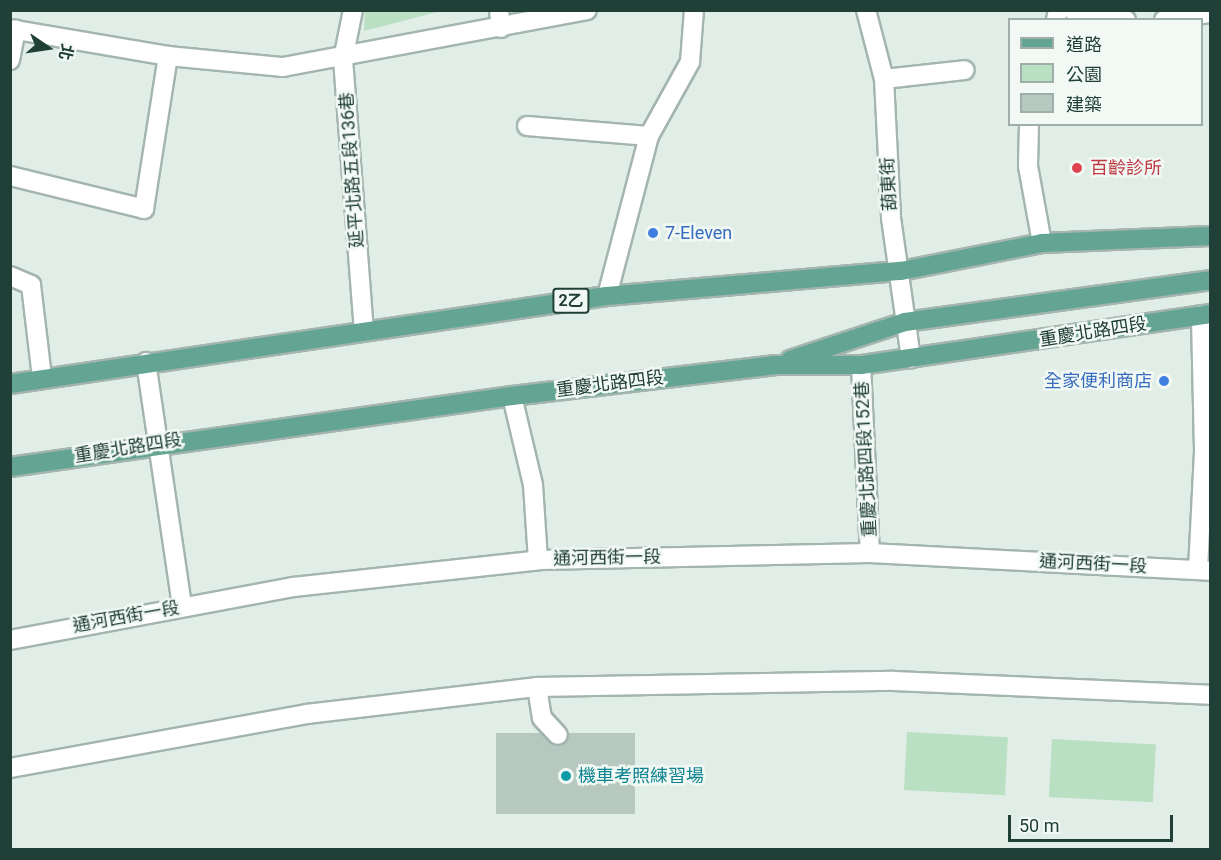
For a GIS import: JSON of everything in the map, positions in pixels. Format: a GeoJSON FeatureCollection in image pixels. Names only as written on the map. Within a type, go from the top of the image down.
{"type":"FeatureCollection","features":[{"type":"Feature","properties":{"kind":"main road"},"geometry":{"type":"LineString","coordinates":[[1132,236],[1210,223]]}},
{"type":"Feature","properties":{"kind":"main road","name":"2乙"},"geometry":{"type":"LineString","coordinates":[[10,384],[42,377],[607,296],[901,271],[1042,243],[1132,236],[1210,236]]}},
{"type":"Feature","properties":{"kind":"main road"},"geometry":{"type":"LineString","coordinates":[[774,365],[905,322],[1210,280]]}},
{"type":"Feature","properties":{"kind":"main road","name":"重慶北路四段"},"geometry":{"type":"LineString","coordinates":[[10,467],[159,443],[512,396],[774,365],[861,365],[911,359],[1206,314]]}},
{"type":"Feature","properties":{"kind":"street","name":"延平北路五段136巷"},"geometry":{"type":"LineString","coordinates":[[353,10],[343,59],[364,331]]}},
{"type":"Feature","properties":{"kind":"street"},"geometry":{"type":"LineString","coordinates":[[10,60],[13,29],[168,56],[283,67],[343,59],[500,20],[587,10]]}},
{"type":"Feature","properties":{"kind":"street"},"geometry":{"type":"LineString","coordinates":[[607,296],[649,136],[690,62],[694,10]]}},
{"type":"Feature","properties":{"kind":"street","name":"葫東街"},"geometry":{"type":"LineString","coordinates":[[866,10],[884,79],[891,218],[901,271],[911,359]]}},
{"type":"Feature","properties":{"kind":"street"},"geometry":{"type":"LineString","coordinates":[[1072,10],[1115,18]]}},
{"type":"Feature","properties":{"kind":"street"},"geometry":{"type":"LineString","coordinates":[[1177,18],[1210,13]]}},
{"type":"Feature","properties":{"kind":"street"},"geometry":{"type":"LineString","coordinates":[[10,176],[144,209],[168,56]]}},
{"type":"Feature","properties":{"kind":"street"},"geometry":{"type":"LineString","coordinates":[[884,79],[965,70]]}},
{"type":"Feature","properties":{"kind":"street"},"geometry":{"type":"LineString","coordinates":[[527,126],[649,136]]}},
{"type":"Feature","properties":{"kind":"street"},"geometry":{"type":"LineString","coordinates":[[1029,126],[1028,166],[1042,243]]}},
{"type":"Feature","properties":{"kind":"street"},"geometry":{"type":"LineString","coordinates":[[10,276],[30,285],[42,377]]}},
{"type":"Feature","properties":{"kind":"street"},"geometry":{"type":"LineString","coordinates":[[1204,570],[1207,450],[1206,314]]}},
{"type":"Feature","properties":{"kind":"street"},"geometry":{"type":"LineString","coordinates":[[146,362],[182,607]]}},
{"type":"Feature","properties":{"kind":"street","name":"重慶北路四段152巷"},"geometry":{"type":"LineString","coordinates":[[861,365],[870,553]]}},
{"type":"Feature","properties":{"kind":"street"},"geometry":{"type":"LineString","coordinates":[[512,396],[533,485],[538,560]]}},
{"type":"Feature","properties":{"kind":"street","name":"通河西街一段"},"geometry":{"type":"LineString","coordinates":[[10,640],[293,587],[538,560],[870,553],[1204,570]]}},
{"type":"Feature","properties":{"kind":"street"},"geometry":{"type":"LineString","coordinates":[[10,768],[307,714],[537,687],[894,681],[1210,695]]}},
{"type":"Feature","properties":{"kind":"street"},"geometry":{"type":"LineString","coordinates":[[537,687],[542,718],[558,735]]}},
{"type":"Feature","properties":{"kind":"green space"},"geometry":{"type":"Polygon","coordinates":[[[365,10],[441,11],[364,31],[365,10]]]}},
{"type":"Feature","properties":{"kind":"green space"},"geometry":{"type":"Polygon","coordinates":[[[907,732],[1008,737],[1005,795],[904,790],[907,732]]]}},
{"type":"Feature","properties":{"kind":"green space"},"geometry":{"type":"Polygon","coordinates":[[[1052,739],[1156,744],[1153,802],[1049,797],[1052,739]]]}},
{"type":"Feature","properties":{"kind":"building","name":"機車考照練習場"},"geometry":{"type":"Polygon","coordinates":[[[496,733],[635,733],[635,814],[496,814],[496,733]]]}},
{"type":"Feature","properties":{"kind":"place","name":"百齡診所"},"geometry":{"type":"Point","coordinates":[1077,168]}},
{"type":"Feature","properties":{"kind":"place","name":"7-Eleven"},"geometry":{"type":"Point","coordinates":[653,233]}},
{"type":"Feature","properties":{"kind":"place","name":"全家便利商店"},"geometry":{"type":"Point","coordinates":[1164,381]}},
{"type":"Feature","properties":{"kind":"place","name":"機車考照練習場"},"geometry":{"type":"Point","coordinates":[566,776]}}]}
